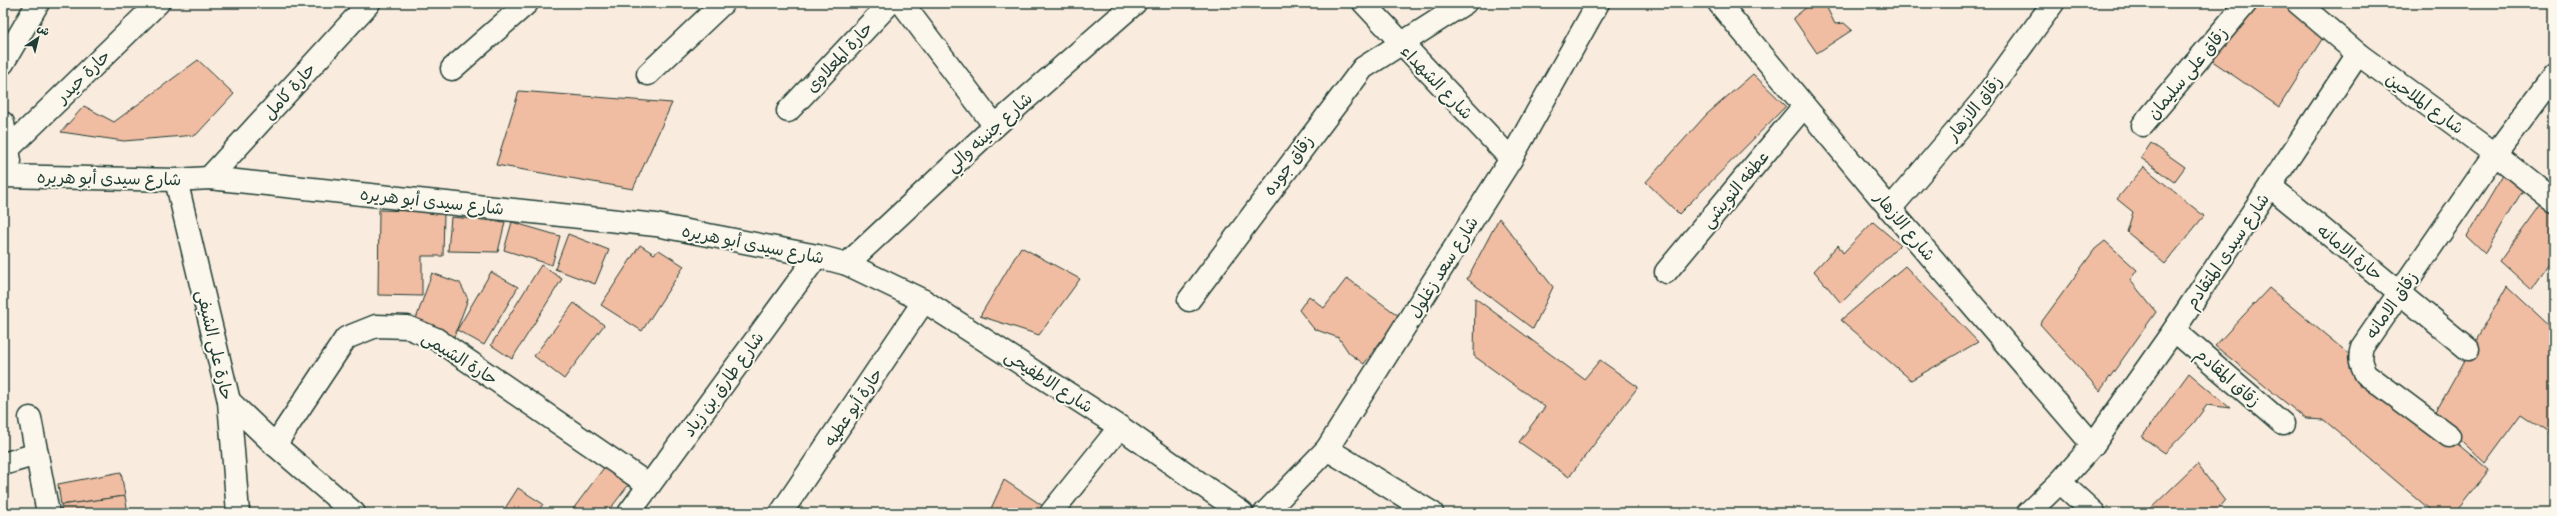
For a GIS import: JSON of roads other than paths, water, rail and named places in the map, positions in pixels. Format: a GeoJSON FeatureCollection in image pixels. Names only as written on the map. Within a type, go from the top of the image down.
{"type":"FeatureCollection","features":[{"type":"Feature","properties":{"kind":"street"},"geometry":{"type":"LineString","coordinates":[[3,63],[38,3]]}},
{"type":"Feature","properties":{"kind":"street","name":"حارة حيدر"},"geometry":{"type":"LineString","coordinates":[[8,149],[158,3]]}},
{"type":"Feature","properties":{"kind":"street","name":"حارة كامل"},"geometry":{"type":"LineString","coordinates":[[209,178],[369,3]]}},
{"type":"Feature","properties":{"kind":"street"},"geometry":{"type":"LineString","coordinates":[[452,68],[527,3]]}},
{"type":"Feature","properties":{"kind":"street"},"geometry":{"type":"LineString","coordinates":[[648,74],[723,3]]}},
{"type":"Feature","properties":{"kind":"street","name":"حارة المعلاوى"},"geometry":{"type":"LineString","coordinates":[[788,111],[890,3]]}},
{"type":"Feature","properties":{"kind":"street","name":"شارع جنينه والي"},"geometry":{"type":"LineString","coordinates":[[847,264],[995,126],[1135,3]]}},
{"type":"Feature","properties":{"kind":"street","name":"شارع الشهداء"},"geometry":{"type":"LineString","coordinates":[[1364,3],[1511,159]]}},
{"type":"Feature","properties":{"kind":"street","name":"زقاق جوده"},"geometry":{"type":"LineString","coordinates":[[1189,300],[1347,86],[1363,68],[1402,45],[1465,3]]}},
{"type":"Feature","properties":{"kind":"street","name":"شارع سعد زغلول"},"geometry":{"type":"LineString","coordinates":[[1265,513],[1328,449],[1511,159],[1598,3]]}},
{"type":"Feature","properties":{"kind":"street","name":"زقاق الازهار"},"geometry":{"type":"LineString","coordinates":[[1890,208],[1982,101],[2053,3]]}},
{"type":"Feature","properties":{"kind":"street","name":"زقاق على سليمان"},"geometry":{"type":"LineString","coordinates":[[2143,125],[2246,3]]}},
{"type":"Feature","properties":{"kind":"street","name":"شارع الملاحين"},"geometry":{"type":"LineString","coordinates":[[2298,3],[2358,54],[2495,154],[2554,201]]}},
{"type":"Feature","properties":{"kind":"street","name":"شارع الازهار"},"geometry":{"type":"LineString","coordinates":[[1723,4],[1804,106],[2093,445]]}},
{"type":"Feature","properties":{"kind":"street"},"geometry":{"type":"LineString","coordinates":[[911,6],[995,126]]}},
{"type":"Feature","properties":{"kind":"street","name":"شارع سيدى المتقادم"},"geometry":{"type":"LineString","coordinates":[[2028,513],[2060,482],[2093,445],[2174,330],[2358,54]]}},
{"type":"Feature","properties":{"kind":"street","name":"زقاق الامانه"},"geometry":{"type":"LineString","coordinates":[[2449,436],[2366,374],[2361,366],[2359,356],[2362,347],[2399,292],[2495,154],[2554,75]]}},
{"type":"Feature","properties":{"kind":"street","name":"عطفه النويشى"},"geometry":{"type":"LineString","coordinates":[[1666,272],[1804,106]]}},
{"type":"Feature","properties":{"kind":"street","name":"شارع سيدى أبو هريره"},"geometry":{"type":"LineString","coordinates":[[3,123],[8,149],[8,176],[176,180],[209,178],[656,225],[817,256],[847,264]]}},
{"type":"Feature","properties":{"kind":"street","name":"حارة على الشيفى"},"geometry":{"type":"LineString","coordinates":[[176,180],[229,401],[238,513]]}},
{"type":"Feature","properties":{"kind":"street","name":"حارة الامانه"},"geometry":{"type":"LineString","coordinates":[[2270,186],[2468,349]]}},
{"type":"Feature","properties":{"kind":"street","name":"شارع طارق بن زياد"},"geometry":{"type":"LineString","coordinates":[[629,513],[817,256]]}},
{"type":"Feature","properties":{"kind":"street","name":"شارع الاطفيحى"},"geometry":{"type":"LineString","coordinates":[[847,264],[924,301],[1120,427],[1242,513]]}},
{"type":"Feature","properties":{"kind":"street","name":"حارة أبو عطيه"},"geometry":{"type":"LineString","coordinates":[[781,513],[924,301]]}},
{"type":"Feature","properties":{"kind":"street","name":"حارة الشيمى"},"geometry":{"type":"LineString","coordinates":[[274,445],[346,338],[376,326],[407,327],[436,339],[649,486]]}},
{"type":"Feature","properties":{"kind":"street","name":"زقاق المقادم"},"geometry":{"type":"LineString","coordinates":[[2174,330],[2283,424]]}},
{"type":"Feature","properties":{"kind":"street"},"geometry":{"type":"LineString","coordinates":[[229,401],[274,445],[354,513]]}},
{"type":"Feature","properties":{"kind":"street"},"geometry":{"type":"LineString","coordinates":[[30,418],[48,513]]}},
{"type":"Feature","properties":{"kind":"street"},"geometry":{"type":"LineString","coordinates":[[1051,513],[1120,427]]}},
{"type":"Feature","properties":{"kind":"street"},"geometry":{"type":"LineString","coordinates":[[1328,449],[1432,513]]}},
{"type":"Feature","properties":{"kind":"street"},"geometry":{"type":"LineString","coordinates":[[3,464],[37,454]]}},
{"type":"Feature","properties":{"kind":"street"},"geometry":{"type":"LineString","coordinates":[[2060,482],[2094,513]]}}]}
